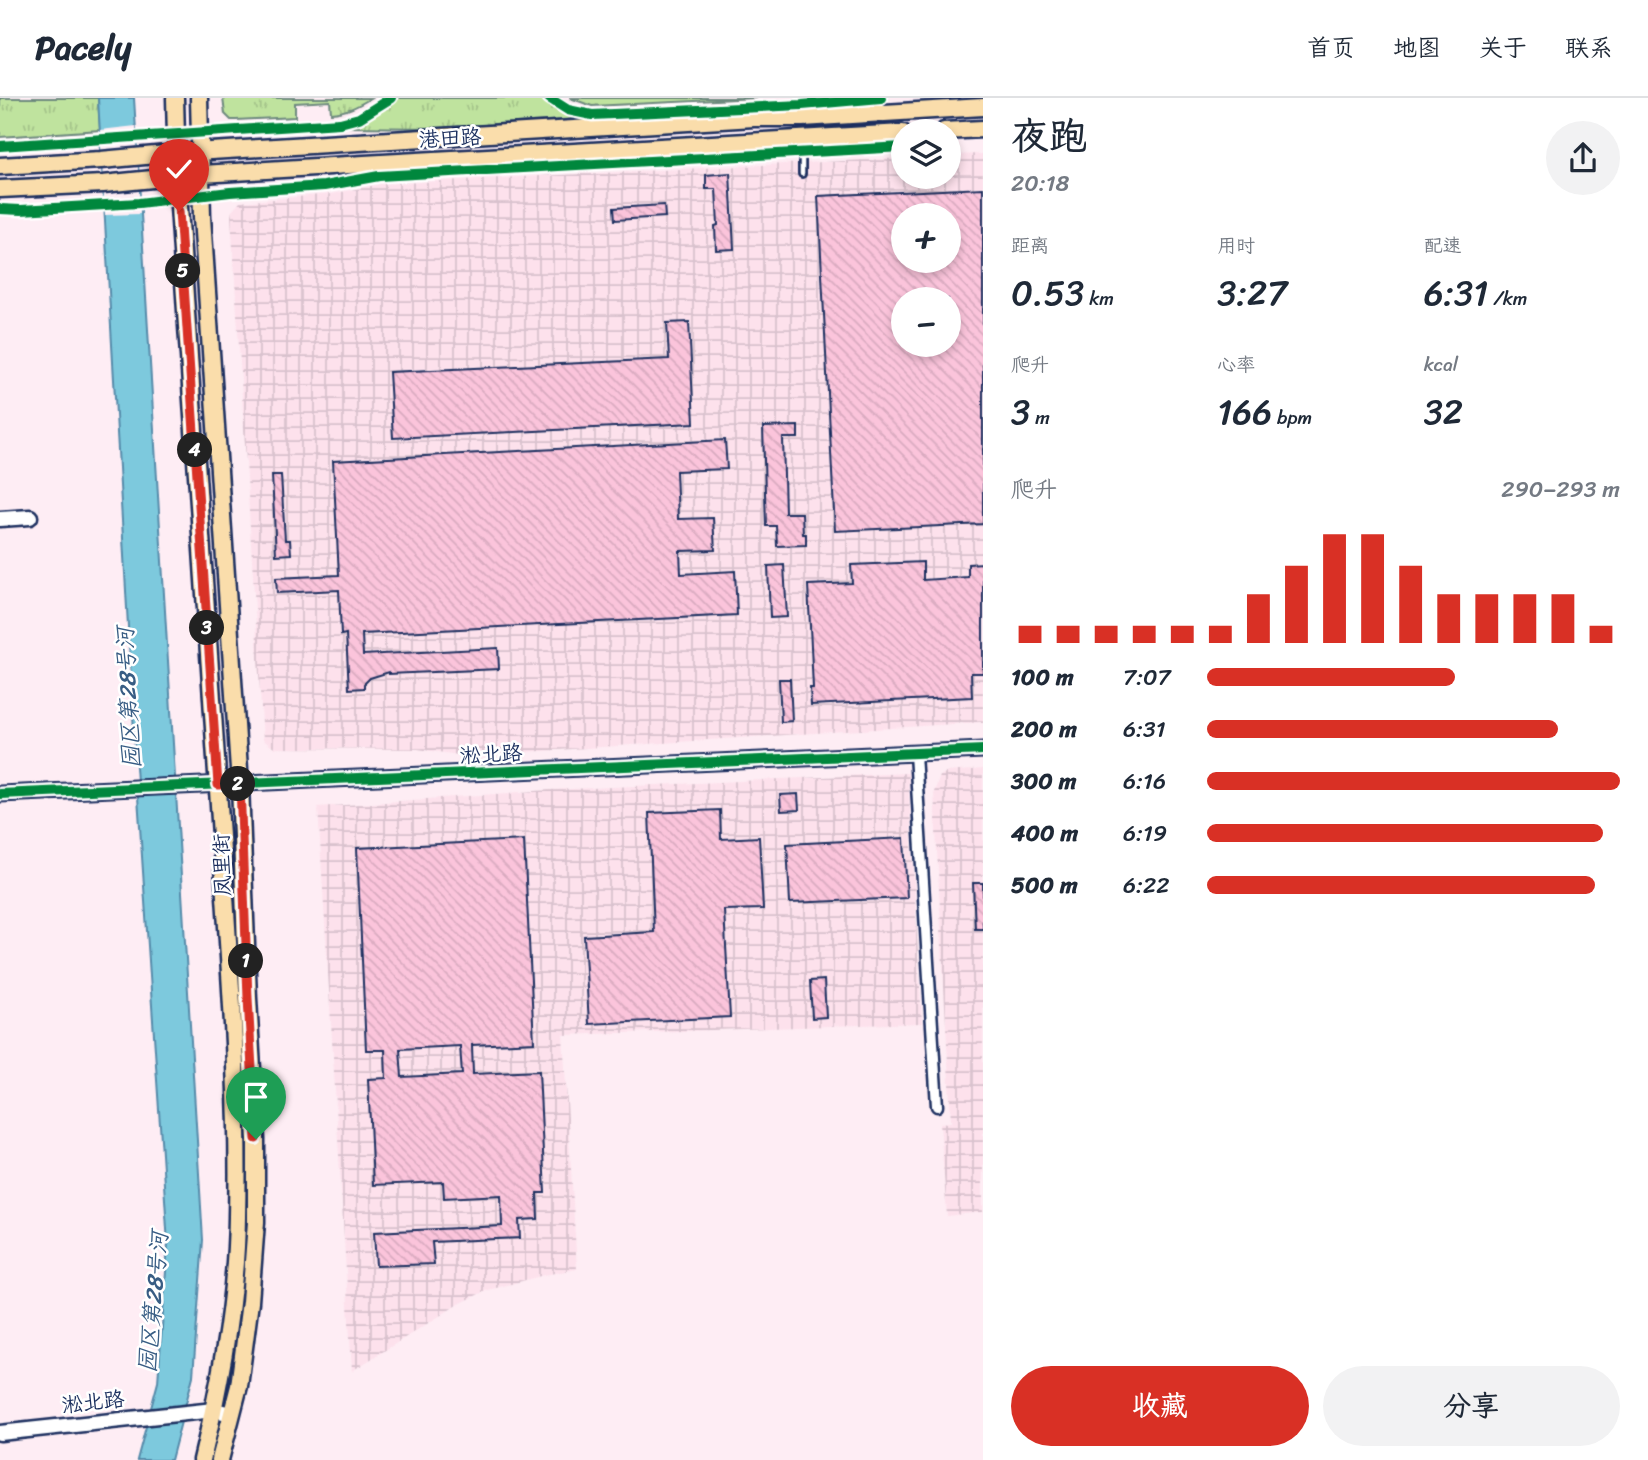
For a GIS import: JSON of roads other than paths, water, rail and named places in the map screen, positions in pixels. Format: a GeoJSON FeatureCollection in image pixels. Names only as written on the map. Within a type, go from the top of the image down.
{"type":"FeatureCollection","features":[{"type":"Feature","properties":{"kind":"main road","name":"凤里街"},"geometry":{"type":"LineString","coordinates":[[175,98],[177,177],[218,785],[237,1140],[237,1220],[230,1301],[214,1410],[202,1460]]}},
{"type":"Feature","properties":{"kind":"main road","name":"凤里街"},"geometry":{"type":"LineString","coordinates":[[199,98],[202,216],[240,784],[256,1139],[256,1208],[250,1302],[239,1387],[220,1460]]}},
{"type":"Feature","properties":{"kind":"main road","name":"港田路"},"geometry":{"type":"LineString","coordinates":[[0,166],[754,118],[802,118],[983,107]]}},
{"type":"Feature","properties":{"kind":"main road"},"geometry":{"type":"LineString","coordinates":[[961,130],[983,129]]}},
{"type":"Feature","properties":{"kind":"main road","name":"港田路"},"geometry":{"type":"LineString","coordinates":[[0,189],[103,184],[202,174],[891,134]]}},
{"type":"Feature","properties":{"kind":"street"},"geometry":{"type":"LineString","coordinates":[[0,519],[30,517]]}},
{"type":"Feature","properties":{"kind":"street","name":"淞北路"},"geometry":{"type":"LineString","coordinates":[[0,794],[983,750]]}},
{"type":"Feature","properties":{"kind":"street"},"geometry":{"type":"LineString","coordinates":[[915,754],[937,1106]]}},
{"type":"Feature","properties":{"kind":"street","name":"淞北路"},"geometry":{"type":"LineString","coordinates":[[0,1433],[214,1410],[232,1414]]}},
{"type":"Feature","properties":{"kind":"lane"},"geometry":{"type":"LineString","coordinates":[[802,140],[802,174]]}},
{"type":"Feature","properties":{"kind":"water"},"geometry":{"type":"Polygon","coordinates":[[[98,98],[134,98],[203,1240],[193,1376],[171,1460],[137,1460],[158,1382],[168,1244],[136,767],[98,98]]]}},
{"type":"Feature","properties":{"kind":"water label","name":"园区第28号河"},"geometry":{"type":"Point","coordinates":[128,698]}},
{"type":"Feature","properties":{"kind":"water label","name":"园区第28号河"},"geometry":{"type":"Point","coordinates":[153,1302]}}]}
